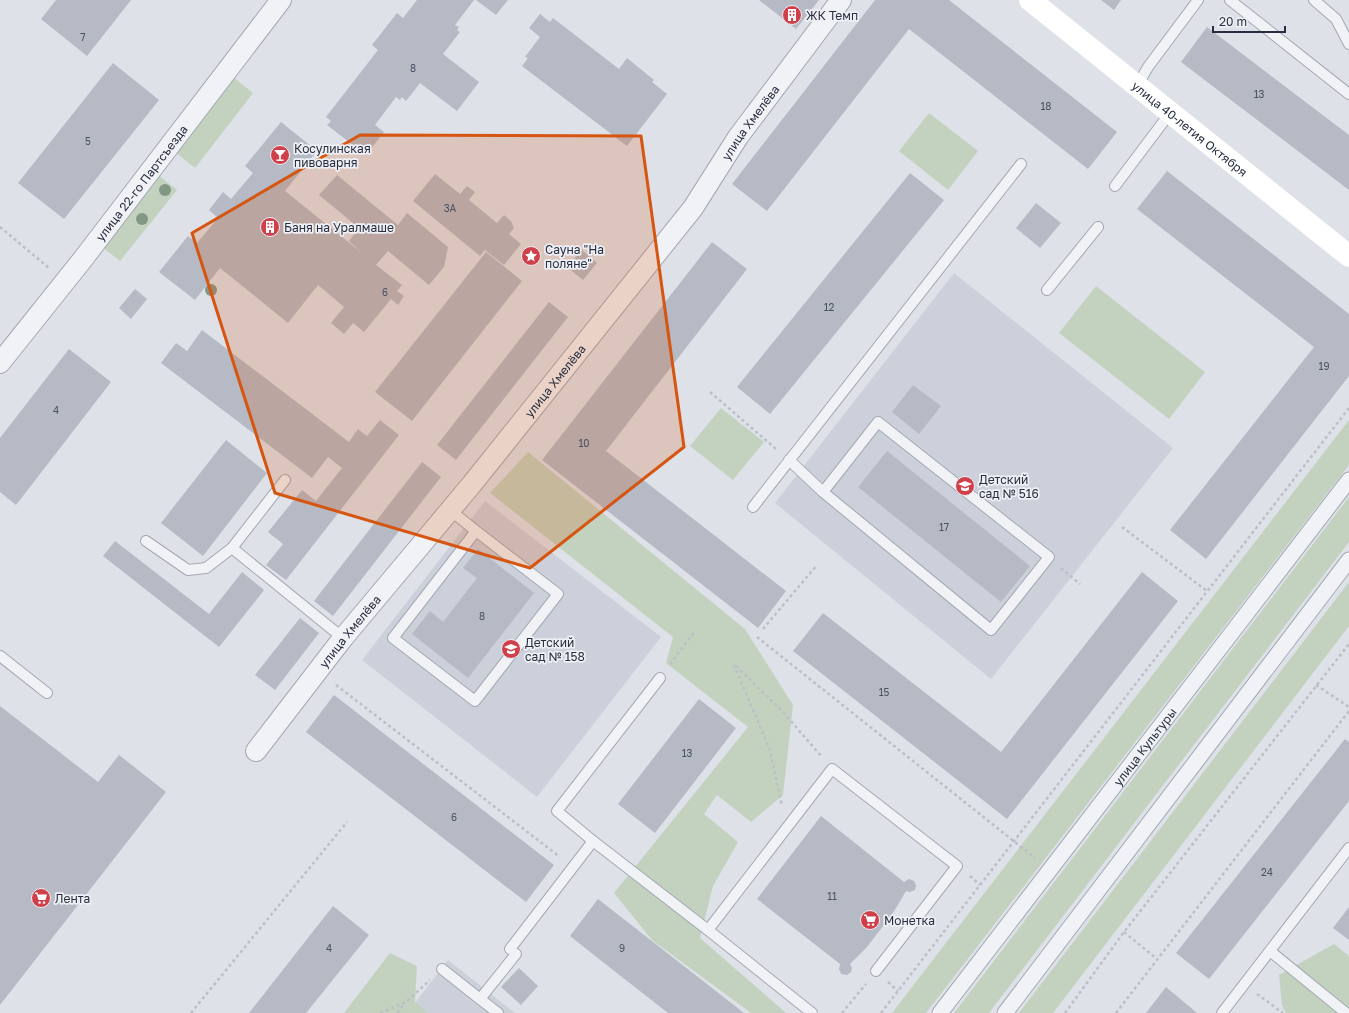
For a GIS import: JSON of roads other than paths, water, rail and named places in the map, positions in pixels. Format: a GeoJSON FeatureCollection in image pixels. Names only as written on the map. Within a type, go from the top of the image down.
{"type":"FeatureCollection","features":[{"type":"Feature","properties":{"kind":"main road","name":"улица 40-летия Октября"},"geometry":{"type":"LineString","coordinates":[[1030,0],[1349,256]]}},
{"type":"Feature","properties":{"kind":"street","name":"улица 22-го Партсъезда"},"geometry":{"type":"LineString","coordinates":[[0,363],[65,281],[281,0]]}},
{"type":"Feature","properties":{"kind":"street","name":"улица Хмелёва"},"geometry":{"type":"LineString","coordinates":[[256,751],[344,638],[450,510],[693,208],[738,138],[841,0]]}},
{"type":"Feature","properties":{"kind":"street","name":"улица Культуры"},"geometry":{"type":"LineString","coordinates":[[940,1013],[1349,480]]}},
{"type":"Feature","properties":{"kind":"street"},"geometry":{"type":"LineString","coordinates":[[1005,1013],[1349,560]]}},
{"type":"Feature","properties":{"kind":"lane"},"geometry":{"type":"LineString","coordinates":[[1136,86],[1148,67],[1198,0]]}},
{"type":"Feature","properties":{"kind":"lane"},"geometry":{"type":"LineString","coordinates":[[1230,0],[1349,94]]}},
{"type":"Feature","properties":{"kind":"lane"},"geometry":{"type":"LineString","coordinates":[[1314,0],[1336,19],[1349,44]]}},
{"type":"Feature","properties":{"kind":"lane"},"geometry":{"type":"LineString","coordinates":[[1115,186],[1170,113]]}},
{"type":"Feature","properties":{"kind":"lane"},"geometry":{"type":"LineString","coordinates":[[753,507],[1021,164]]}},
{"type":"Feature","properties":{"kind":"lane"},"geometry":{"type":"LineString","coordinates":[[1047,290],[1098,227]]}},
{"type":"Feature","properties":{"kind":"lane"},"geometry":{"type":"LineString","coordinates":[[789,460],[823,492],[991,630],[1049,558],[878,422],[823,492]]}},
{"type":"Feature","properties":{"kind":"lane"},"geometry":{"type":"LineString","coordinates":[[146,541],[188,570],[206,568],[232,548],[285,480]]}},
{"type":"Feature","properties":{"kind":"lane"},"geometry":{"type":"LineString","coordinates":[[450,510],[558,594],[475,701],[393,638],[476,531]]}},
{"type":"Feature","properties":{"kind":"lane"},"geometry":{"type":"LineString","coordinates":[[232,548],[344,638]]}},
{"type":"Feature","properties":{"kind":"lane"},"geometry":{"type":"LineString","coordinates":[[0,656],[47,693]]}},
{"type":"Feature","properties":{"kind":"lane"},"geometry":{"type":"LineString","coordinates":[[660,678],[557,812],[812,1013]]}},
{"type":"Feature","properties":{"kind":"lane"},"geometry":{"type":"LineString","coordinates":[[708,930],[832,769],[957,866],[876,971]]}},
{"type":"Feature","properties":{"kind":"lane"},"geometry":{"type":"LineString","coordinates":[[480,999],[593,841]]}},
{"type":"Feature","properties":{"kind":"lane"},"geometry":{"type":"LineString","coordinates":[[1222,1013],[1349,848]]}},
{"type":"Feature","properties":{"kind":"lane"},"geometry":{"type":"LineString","coordinates":[[1270,951],[1346,1013]]}},
{"type":"Feature","properties":{"kind":"lane"},"geometry":{"type":"LineString","coordinates":[[442,969],[498,1013]]}},
{"type":"Feature","properties":{"kind":"place","name":"ЖК Темп"},"geometry":{"type":"Point","coordinates":[792,15]}},
{"type":"Feature","properties":{"kind":"place","name":"Косулинская пивоварня"},"geometry":{"type":"Point","coordinates":[280,155]}},
{"type":"Feature","properties":{"kind":"place","name":"Баня на Уралмаше"},"geometry":{"type":"Point","coordinates":[270,227]}},
{"type":"Feature","properties":{"kind":"place","name":"Сауна \"На поляне\""},"geometry":{"type":"Point","coordinates":[531,256]}},
{"type":"Feature","properties":{"kind":"place","name":"Детский сад № 516"},"geometry":{"type":"Point","coordinates":[965,486]}},
{"type":"Feature","properties":{"kind":"place","name":"Детский сад № 158"},"geometry":{"type":"Point","coordinates":[511,649]}},
{"type":"Feature","properties":{"kind":"place","name":"Лента"},"geometry":{"type":"Point","coordinates":[41,898]}},
{"type":"Feature","properties":{"kind":"place","name":"Монетка"},"geometry":{"type":"Point","coordinates":[870,920]}}]}
